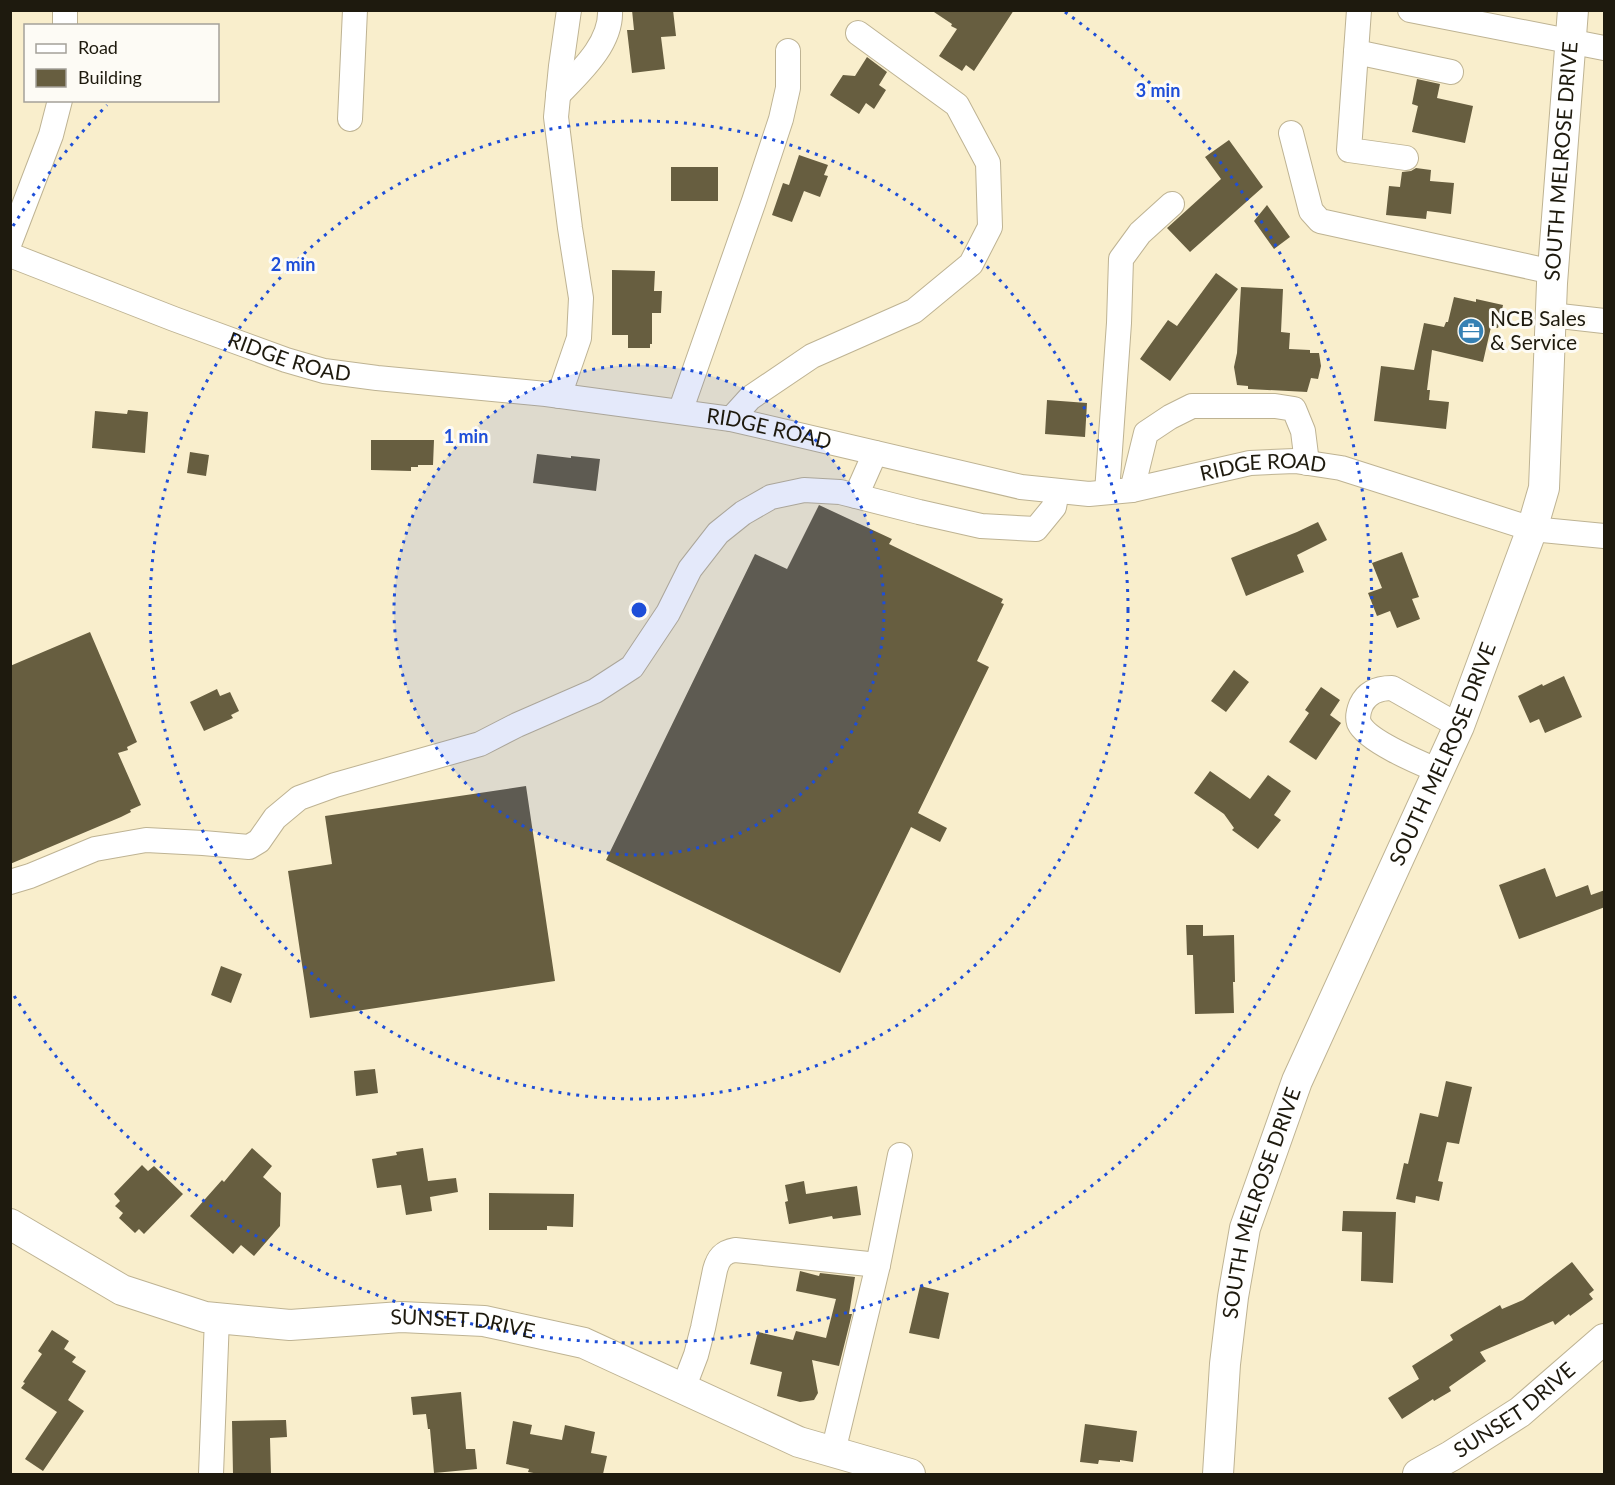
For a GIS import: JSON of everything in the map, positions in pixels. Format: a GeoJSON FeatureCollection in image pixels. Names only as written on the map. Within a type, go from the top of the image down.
{"type":"FeatureCollection","features":[{"type":"Feature","properties":{"kind":"main road","name":"SOUTH MELROSE DRIVE"},"geometry":{"type":"LineString","coordinates":[[1218,1474],[1225,1364],[1233,1297],[1245,1228],[1297,1081],[1460,726],[1532,529],[1544,488],[1553,272],[1573,10]]}},
{"type":"Feature","properties":{"kind":"main road","name":"SUNSET DRIVE"},"geometry":{"type":"LineString","coordinates":[[10,1224],[122,1290],[205,1317],[290,1325],[401,1317],[484,1321],[584,1343],[799,1442],[905,1474]]}},
{"type":"Feature","properties":{"kind":"main road","name":"SUNSET DRIVE"},"geometry":{"type":"LineString","coordinates":[[1418,1474],[1520,1412],[1605,1339]]}},
{"type":"Feature","properties":{"kind":"street"},"geometry":{"type":"LineString","coordinates":[[350,119],[355,10]]}},
{"type":"Feature","properties":{"kind":"street"},"geometry":{"type":"LineString","coordinates":[[559,396],[579,338],[580,298],[556,117],[569,10]]}},
{"type":"Feature","properties":{"kind":"street"},"geometry":{"type":"LineString","coordinates":[[558,95],[592,59],[604,38],[610,10]]}},
{"type":"Feature","properties":{"kind":"street"},"geometry":{"type":"LineString","coordinates":[[1359,10],[1349,150],[1406,158]]}},
{"type":"Feature","properties":{"kind":"street"},"geometry":{"type":"LineString","coordinates":[[1410,10],[1605,48]]}},
{"type":"Feature","properties":{"kind":"street"},"geometry":{"type":"LineString","coordinates":[[731,419],[750,398],[812,356],[914,311],[971,264],[990,227],[988,163],[957,105],[858,33]]}},
{"type":"Feature","properties":{"kind":"street"},"geometry":{"type":"LineString","coordinates":[[680,412],[754,201],[780,119],[788,88],[788,51]]}},
{"type":"Feature","properties":{"kind":"street"},"geometry":{"type":"LineString","coordinates":[[1356,51],[1451,72]]}},
{"type":"Feature","properties":{"kind":"street"},"geometry":{"type":"LineString","coordinates":[[10,242],[51,135],[59,102]]}},
{"type":"Feature","properties":{"kind":"street"},"geometry":{"type":"LineString","coordinates":[[1291,133],[1311,211],[1320,221],[1553,272]]}},
{"type":"Feature","properties":{"kind":"street"},"geometry":{"type":"LineString","coordinates":[[1107,492],[1121,260],[1140,233],[1172,204]]}},
{"type":"Feature","properties":{"kind":"street","name":"RIDGE ROAD"},"geometry":{"type":"LineString","coordinates":[[10,255],[174,319],[286,360],[324,371],[559,396],[731,419],[1021,487],[1089,494],[1132,490],[1250,463],[1295,461],[1341,468],[1532,529],[1605,536]]}},
{"type":"Feature","properties":{"kind":"street"},"geometry":{"type":"LineString","coordinates":[[1551,315],[1605,321]]}},
{"type":"Feature","properties":{"kind":"street"},"geometry":{"type":"LineString","coordinates":[[1132,490],[1146,433],[1192,406],[1275,406],[1294,409],[1303,431],[1307,463]]}},
{"type":"Feature","properties":{"kind":"street"},"geometry":{"type":"LineString","coordinates":[[856,496],[875,453]]}},
{"type":"Feature","properties":{"kind":"street"},"geometry":{"type":"LineString","coordinates":[[10,882],[95,849],[146,840],[249,847],[259,841],[275,818],[299,798],[335,785],[480,744],[595,691],[632,667],[668,613],[690,568],[718,533],[743,513],[771,497],[804,490],[840,492],[981,526],[1036,529],[1054,507],[1057,491]]}},
{"type":"Feature","properties":{"kind":"street"},"geometry":{"type":"LineString","coordinates":[[1439,771],[1394,750],[1364,731],[1358,721],[1364,699],[1380,688],[1392,688],[1460,726]]}},
{"type":"Feature","properties":{"kind":"street"},"geometry":{"type":"LineString","coordinates":[[833,1452],[878,1265],[900,1155]]}},
{"type":"Feature","properties":{"kind":"street"},"geometry":{"type":"LineString","coordinates":[[683,1389],[696,1355],[715,1270],[722,1255],[735,1250],[878,1265]]}},
{"type":"Feature","properties":{"kind":"street"},"geometry":{"type":"LineString","coordinates":[[211,1474],[217,1318]]}},
{"type":"Feature","properties":{"kind":"building"},"geometry":{"type":"Polygon","coordinates":[[[632,10],[673,10],[676,36],[661,37],[665,69],[632,73],[627,30],[634,30],[632,10]]]}},
{"type":"Feature","properties":{"kind":"building"},"geometry":{"type":"Polygon","coordinates":[[[931,10],[1014,10],[974,71],[966,65],[962,71],[939,56],[957,29],[931,10]]]}},
{"type":"Feature","properties":{"kind":"building"},"geometry":{"type":"Polygon","coordinates":[[[867,57],[887,72],[879,85],[886,90],[874,109],[866,103],[859,114],[830,95],[843,75],[855,76],[867,57]]]}},
{"type":"Feature","properties":{"kind":"building"},"geometry":{"type":"Polygon","coordinates":[[[1417,79],[1440,84],[1437,98],[1473,106],[1465,143],[1412,132],[1418,106],[1412,104],[1417,79]]]}},
{"type":"Feature","properties":{"kind":"building"},"geometry":{"type":"Polygon","coordinates":[[[1229,140],[1263,187],[1190,252],[1167,228],[1221,179],[1205,157],[1229,140]]]}},
{"type":"Feature","properties":{"kind":"building"},"geometry":{"type":"Polygon","coordinates":[[[799,155],[828,165],[824,175],[828,176],[820,197],[804,191],[792,222],[772,215],[783,183],[789,185],[799,155]]]}},
{"type":"Feature","properties":{"kind":"building"},"geometry":{"type":"Polygon","coordinates":[[[671,167],[718,167],[718,201],[671,201],[671,167]]]}},
{"type":"Feature","properties":{"kind":"building"},"geometry":{"type":"Polygon","coordinates":[[[1416,168],[1431,170],[1430,181],[1454,183],[1451,214],[1427,211],[1426,219],[1386,215],[1389,186],[1400,187],[1402,172],[1416,168]]]}},
{"type":"Feature","properties":{"kind":"building"},"geometry":{"type":"Polygon","coordinates":[[[1267,205],[1290,237],[1274,249],[1254,221],[1267,205]]]}},
{"type":"Feature","properties":{"kind":"building"},"geometry":{"type":"Polygon","coordinates":[[[612,270],[655,271],[654,291],[662,291],[661,313],[652,313],[650,348],[628,348],[628,335],[612,335],[612,270]]]}},
{"type":"Feature","properties":{"kind":"building"},"geometry":{"type":"Polygon","coordinates":[[[1216,273],[1238,289],[1170,381],[1140,359],[1168,320],[1177,326],[1216,273]]]}},
{"type":"Feature","properties":{"kind":"building"},"geometry":{"type":"Polygon","coordinates":[[[1241,287],[1283,289],[1281,332],[1290,333],[1289,349],[1319,353],[1321,366],[1318,379],[1311,378],[1307,392],[1248,389],[1248,386],[1237,385],[1234,367],[1241,287]]]}},
{"type":"Feature","properties":{"kind":"building"},"geometry":{"type":"Polygon","coordinates":[[[1454,297],[1503,305],[1498,328],[1491,327],[1483,362],[1432,350],[1427,390],[1430,390],[1429,400],[1449,402],[1446,429],[1374,421],[1381,366],[1414,370],[1424,323],[1444,327],[1448,322],[1454,297]]]}},
{"type":"Feature","properties":{"kind":"building"},"geometry":{"type":"Polygon","coordinates":[[[1047,400],[1087,403],[1085,437],[1045,434],[1047,400]]]}},
{"type":"Feature","properties":{"kind":"building"},"geometry":{"type":"Polygon","coordinates":[[[128,410],[148,412],[145,453],[92,448],[95,411],[127,414],[128,410]]]}},
{"type":"Feature","properties":{"kind":"building"},"geometry":{"type":"Polygon","coordinates":[[[371,440],[434,440],[433,465],[418,465],[418,467],[411,467],[411,471],[371,470],[371,440]]]}},
{"type":"Feature","properties":{"kind":"building"},"geometry":{"type":"Polygon","coordinates":[[[190,452],[209,455],[206,476],[187,473],[190,452]]]}},
{"type":"Feature","properties":{"kind":"building"},"geometry":{"type":"Polygon","coordinates":[[[537,454],[600,459],[596,491],[533,483],[537,454]]]}},
{"type":"Feature","properties":{"kind":"building"},"geometry":{"type":"Polygon","coordinates":[[[819,505],[892,539],[889,544],[1003,599],[1001,603],[1004,604],[977,661],[989,667],[918,813],[947,828],[940,842],[911,827],[840,973],[606,860],[755,554],[787,569],[819,505]]]}},
{"type":"Feature","properties":{"kind":"building"},"geometry":{"type":"Polygon","coordinates":[[[1318,522],[1327,540],[1297,555],[1304,572],[1246,596],[1231,558],[1318,522]]]}},
{"type":"Feature","properties":{"kind":"building"},"geometry":{"type":"Polygon","coordinates":[[[1402,552],[1419,597],[1412,599],[1420,619],[1397,628],[1390,611],[1377,616],[1368,593],[1382,588],[1372,563],[1402,552]]]}},
{"type":"Feature","properties":{"kind":"building"},"geometry":{"type":"Polygon","coordinates":[[[90,632],[137,742],[127,747],[128,750],[118,753],[141,805],[121,817],[10,864],[10,666],[90,632]]]}},
{"type":"Feature","properties":{"kind":"building"},"geometry":{"type":"Polygon","coordinates":[[[1234,670],[1249,682],[1226,712],[1211,701],[1234,670]]]}},
{"type":"Feature","properties":{"kind":"building"},"geometry":{"type":"Polygon","coordinates":[[[1564,676],[1582,717],[1545,733],[1539,719],[1530,723],[1518,696],[1564,676]]]}},
{"type":"Feature","properties":{"kind":"building"},"geometry":{"type":"Polygon","coordinates":[[[1321,687],[1340,700],[1330,715],[1341,723],[1316,760],[1289,742],[1309,713],[1305,710],[1321,687]]]}},
{"type":"Feature","properties":{"kind":"building"},"geometry":{"type":"Polygon","coordinates":[[[217,689],[220,696],[230,692],[239,711],[231,715],[233,718],[204,731],[190,702],[217,689]]]}},
{"type":"Feature","properties":{"kind":"building"},"geometry":{"type":"Polygon","coordinates":[[[1210,771],[1250,799],[1268,775],[1291,791],[1274,815],[1281,820],[1258,849],[1232,830],[1234,828],[1224,814],[1194,793],[1210,771]]]}},
{"type":"Feature","properties":{"kind":"building"},"geometry":{"type":"Polygon","coordinates":[[[526,786],[555,981],[310,1018],[288,871],[332,864],[325,816],[526,786]]]}},
{"type":"Feature","properties":{"kind":"building"},"geometry":{"type":"Polygon","coordinates":[[[1545,868],[1556,897],[1588,885],[1591,895],[1605,890],[1605,907],[1519,939],[1499,885],[1545,868]]]}},
{"type":"Feature","properties":{"kind":"building"},"geometry":{"type":"Polygon","coordinates":[[[1186,925],[1203,925],[1203,936],[1234,935],[1234,1013],[1195,1014],[1193,955],[1187,955],[1186,925]]]}},
{"type":"Feature","properties":{"kind":"building"},"geometry":{"type":"Polygon","coordinates":[[[221,966],[242,974],[231,1003],[211,995],[221,966]]]}},
{"type":"Feature","properties":{"kind":"building"},"geometry":{"type":"Polygon","coordinates":[[[375,1069],[378,1093],[356,1096],[354,1071],[375,1069]]]}},
{"type":"Feature","properties":{"kind":"building"},"geometry":{"type":"Polygon","coordinates":[[[1446,1081],[1472,1087],[1459,1144],[1447,1142],[1438,1181],[1443,1182],[1439,1201],[1416,1196],[1415,1203],[1396,1199],[1404,1163],[1408,1164],[1420,1113],[1438,1117],[1446,1081]]]}},
{"type":"Feature","properties":{"kind":"building"},"geometry":{"type":"Polygon","coordinates":[[[252,1148],[272,1166],[263,1177],[281,1193],[280,1226],[254,1256],[241,1245],[233,1254],[190,1216],[222,1180],[224,1182],[252,1148]]]}},
{"type":"Feature","properties":{"kind":"building"},"geometry":{"type":"Polygon","coordinates":[[[423,1148],[428,1181],[456,1178],[458,1192],[430,1197],[432,1211],[406,1215],[401,1185],[377,1188],[372,1159],[423,1148]]]}},
{"type":"Feature","properties":{"kind":"building"},"geometry":{"type":"Polygon","coordinates":[[[142,1165],[148,1171],[154,1166],[183,1194],[144,1234],[139,1229],[135,1233],[119,1218],[123,1213],[115,1206],[120,1201],[114,1194],[142,1165]]]}},
{"type":"Feature","properties":{"kind":"building"},"geometry":{"type":"Polygon","coordinates":[[[804,1181],[806,1194],[857,1186],[861,1215],[833,1219],[832,1216],[789,1224],[785,1185],[804,1181]]]}},
{"type":"Feature","properties":{"kind":"building"},"geometry":{"type":"Polygon","coordinates":[[[489,1193],[574,1194],[573,1227],[547,1226],[547,1230],[489,1230],[489,1193]]]}},
{"type":"Feature","properties":{"kind":"building"},"geometry":{"type":"Polygon","coordinates":[[[1343,1211],[1396,1212],[1393,1283],[1361,1281],[1362,1232],[1342,1231],[1343,1211]]]}},
{"type":"Feature","properties":{"kind":"building"},"geometry":{"type":"Polygon","coordinates":[[[1572,1262],[1594,1290],[1589,1294],[1593,1299],[1555,1325],[1553,1321],[1480,1352],[1486,1361],[1449,1387],[1451,1391],[1434,1401],[1433,1399],[1402,1419],[1388,1398],[1419,1379],[1412,1366],[1453,1340],[1450,1335],[1500,1305],[1502,1309],[1523,1300],[1572,1262]]]}},
{"type":"Feature","properties":{"kind":"building"},"geometry":{"type":"Polygon","coordinates":[[[800,1271],[819,1276],[820,1273],[855,1277],[849,1314],[852,1314],[839,1366],[812,1360],[818,1393],[814,1400],[800,1402],[777,1396],[782,1372],[750,1364],[758,1332],[793,1340],[796,1331],[826,1338],[836,1299],[796,1291],[800,1271]]]}},
{"type":"Feature","properties":{"kind":"building"},"geometry":{"type":"Polygon","coordinates":[[[920,1286],[949,1293],[939,1339],[909,1333],[920,1286]]]}},
{"type":"Feature","properties":{"kind":"building"},"geometry":{"type":"Polygon","coordinates":[[[52,1330],[69,1341],[64,1349],[76,1357],[72,1362],[86,1371],[68,1400],[84,1411],[43,1471],[25,1459],[57,1412],[21,1388],[42,1354],[38,1351],[52,1330]]]}},
{"type":"Feature","properties":{"kind":"building"},"geometry":{"type":"Polygon","coordinates":[[[461,1392],[466,1449],[475,1449],[477,1469],[434,1473],[430,1429],[428,1429],[426,1414],[413,1415],[411,1397],[461,1392]]]}},
{"type":"Feature","properties":{"kind":"building"},"geometry":{"type":"Polygon","coordinates":[[[286,1420],[287,1437],[270,1438],[271,1474],[233,1474],[232,1421],[286,1420]]]}},
{"type":"Feature","properties":{"kind":"building"},"geometry":{"type":"Polygon","coordinates":[[[513,1421],[532,1425],[530,1434],[562,1440],[565,1425],[595,1432],[591,1453],[607,1456],[603,1474],[539,1474],[528,1472],[529,1469],[506,1464],[513,1421]]]}},
{"type":"Feature","properties":{"kind":"building"},"geometry":{"type":"Polygon","coordinates":[[[1085,1424],[1137,1431],[1133,1462],[1099,1460],[1098,1464],[1080,1462],[1085,1424]]]}},
{"type":"Feature","properties":{"kind":"place","name":"NCB Sales & Service"},"geometry":{"type":"Point","coordinates":[1471,331]}}]}
